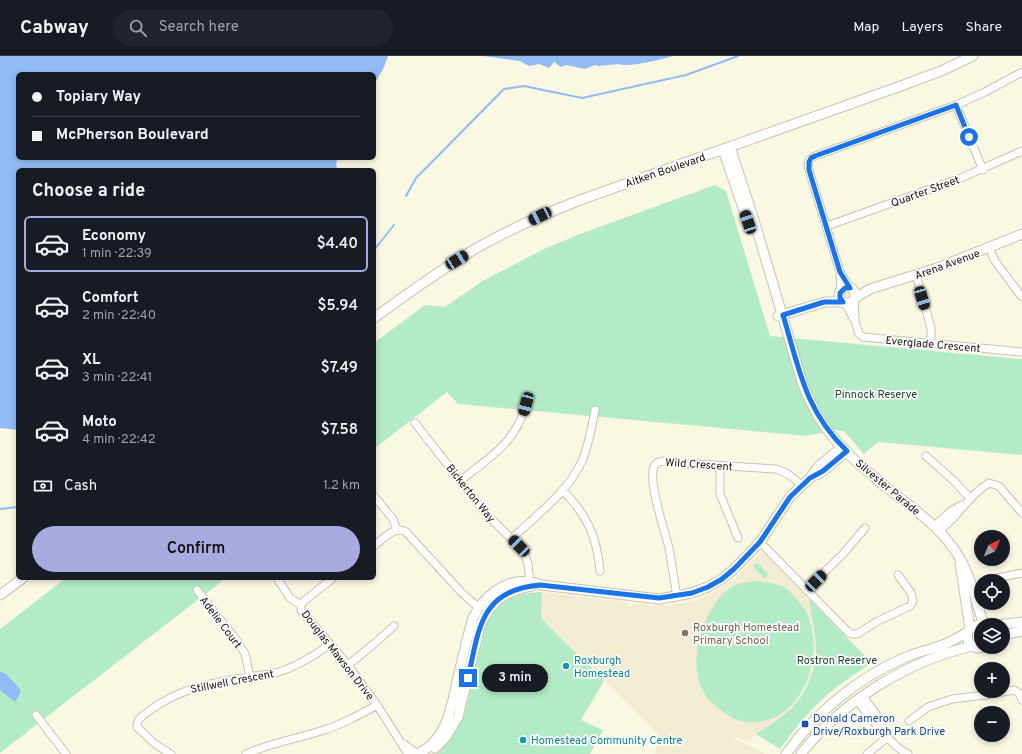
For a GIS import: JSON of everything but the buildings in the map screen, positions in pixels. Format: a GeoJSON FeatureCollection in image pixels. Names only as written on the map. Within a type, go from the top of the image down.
{"type":"FeatureCollection","features":[{"type":"Feature","properties":{"kind":"street","name":"Aitken Boulevard"},"geometry":{"type":"LineString","coordinates":[[376,317],[447,266],[476,248],[540,216],[580,200],[898,87],[941,71],[973,56]]}},
{"type":"Feature","properties":{"kind":"street"},"geometry":{"type":"LineString","coordinates":[[780,316],[847,295],[808,166],[811,158],[956,105],[985,92],[1022,72]]}},
{"type":"Feature","properties":{"kind":"street"},"geometry":{"type":"LineString","coordinates":[[956,105],[983,170]]}},
{"type":"Feature","properties":{"kind":"street","name":"Silvester Parade"},"geometry":{"type":"LineString","coordinates":[[727,148],[753,235],[780,316],[789,353],[821,421],[844,449],[872,476],[937,529],[956,551],[970,576],[982,618]]}},
{"type":"Feature","properties":{"kind":"street","name":"Quarter Street"},"geometry":{"type":"LineString","coordinates":[[827,226],[983,170],[1022,151]]}},
{"type":"Feature","properties":{"kind":"street","name":"Arena Avenue"},"geometry":{"type":"LineString","coordinates":[[847,295],[916,275],[1022,234]]}},
{"type":"Feature","properties":{"kind":"street"},"geometry":{"type":"LineString","coordinates":[[989,248],[995,261],[1022,297]]}},
{"type":"Feature","properties":{"kind":"street"},"geometry":{"type":"LineString","coordinates":[[916,275],[931,328],[931,344]]}},
{"type":"Feature","properties":{"kind":"street","name":"Everglade Crescent"},"geometry":{"type":"LineString","coordinates":[[847,295],[859,334],[864,337],[1022,352]]}},
{"type":"Feature","properties":{"kind":"street"},"geometry":{"type":"LineString","coordinates":[[460,481],[508,442],[517,428],[526,404]]}},
{"type":"Feature","properties":{"kind":"street"},"geometry":{"type":"LineString","coordinates":[[512,538],[562,490],[573,476],[582,461],[591,430],[594,410]]}},
{"type":"Feature","properties":{"kind":"street","name":"Bickerton Way"},"geometry":{"type":"LineString","coordinates":[[415,423],[487,515],[519,546],[525,555],[529,569],[530,584]]}},
{"type":"Feature","properties":{"kind":"street"},"geometry":{"type":"LineString","coordinates":[[418,753],[427,749],[433,743],[446,722],[450,712],[469,629],[478,607],[495,591],[516,582],[659,598],[692,593],[708,587],[722,579],[734,569],[760,542],[790,497],[810,478],[819,466],[844,449]]}},
{"type":"Feature","properties":{"kind":"street"},"geometry":{"type":"LineString","coordinates":[[926,456],[953,480],[968,501]]}},
{"type":"Feature","properties":{"kind":"street","name":"Wild Crescent"},"geometry":{"type":"LineString","coordinates":[[677,596],[668,547],[654,491],[654,468],[659,462],[663,461],[776,469],[792,475],[802,486]]}},
{"type":"Feature","properties":{"kind":"street"},"geometry":{"type":"LineString","coordinates":[[720,466],[720,494],[738,538]]}},
{"type":"Feature","properties":{"kind":"street"},"geometry":{"type":"LineString","coordinates":[[937,529],[951,511],[968,501],[989,483],[999,486],[1021,510]]}},
{"type":"Feature","properties":{"kind":"street"},"geometry":{"type":"LineString","coordinates":[[562,490],[582,513],[590,527],[596,541],[600,571]]}},
{"type":"Feature","properties":{"kind":"street"},"geometry":{"type":"LineString","coordinates":[[376,498],[393,519],[397,530]]}},
{"type":"Feature","properties":{"kind":"street"},"geometry":{"type":"LineString","coordinates":[[806,590],[843,554],[865,528]]}},
{"type":"Feature","properties":{"kind":"street"},"geometry":{"type":"LineString","coordinates":[[376,545],[397,530],[406,532],[461,592],[478,607]]}},
{"type":"Feature","properties":{"kind":"street"},"geometry":{"type":"LineString","coordinates":[[760,542],[806,590],[848,632],[852,634],[857,634],[878,621],[910,606],[913,602],[913,597],[905,583],[898,575]]}},
{"type":"Feature","properties":{"kind":"street","name":"Silvester Parade"},"geometry":{"type":"LineString","coordinates":[[956,551],[961,567],[969,630],[967,638],[973,646]]}},
{"type":"Feature","properties":{"kind":"street"},"geometry":{"type":"LineString","coordinates":[[1010,575],[1022,573]]}},
{"type":"Feature","properties":{"kind":"street"},"geometry":{"type":"LineString","coordinates":[[0,595],[20,580]]}},
{"type":"Feature","properties":{"kind":"street"},"geometry":{"type":"LineString","coordinates":[[278,580],[290,598],[301,605]]}},
{"type":"Feature","properties":{"kind":"street","name":"Douglas Mawson Drive"},"geometry":{"type":"LineString","coordinates":[[330,580],[304,600],[301,605],[303,614],[348,665],[400,740],[418,753]]}},
{"type":"Feature","properties":{"kind":"street"},"geometry":{"type":"LineString","coordinates":[[418,753],[446,736],[458,717],[479,631],[485,614],[502,596],[530,584]]}},
{"type":"Feature","properties":{"kind":"street","name":"Adelie Court"},"geometry":{"type":"LineString","coordinates":[[198,590],[238,642],[245,654],[250,677]]}},
{"type":"Feature","properties":{"kind":"street"},"geometry":{"type":"LineString","coordinates":[[1010,623],[1022,622]]}},
{"type":"Feature","properties":{"kind":"street"},"geometry":{"type":"LineString","coordinates":[[348,665],[394,626]]}},
{"type":"Feature","properties":{"kind":"street"},"geometry":{"type":"LineString","coordinates":[[786,753],[818,717],[860,682],[907,656],[948,643],[974,626]]}},
{"type":"Feature","properties":{"kind":"street"},"geometry":{"type":"LineString","coordinates":[[1010,634],[1022,631]]}},
{"type":"Feature","properties":{"kind":"street","name":"Stillwell Crescent"},"geometry":{"type":"LineString","coordinates":[[171,754],[155,744],[137,727],[137,723],[140,718],[157,705],[184,691],[208,684],[271,674],[292,668],[306,661],[330,644]]}},
{"type":"Feature","properties":{"kind":"street"},"geometry":{"type":"LineString","coordinates":[[801,754],[824,728],[860,698],[883,682],[910,668],[950,652],[973,646]]}},
{"type":"Feature","properties":{"kind":"street"},"geometry":{"type":"LineString","coordinates":[[909,721],[928,707],[952,699],[1014,690],[1019,693],[1022,700]]}},
{"type":"Feature","properties":{"kind":"street"},"geometry":{"type":"LineString","coordinates":[[860,698],[876,714],[886,734],[897,747],[908,754]]}},
{"type":"Feature","properties":{"kind":"street"},"geometry":{"type":"LineString","coordinates":[[246,754],[258,748],[339,725],[377,705]]}},
{"type":"Feature","properties":{"kind":"street"},"geometry":{"type":"LineString","coordinates":[[36,715],[66,754]]}},
{"type":"Feature","properties":{"kind":"street"},"geometry":{"type":"LineString","coordinates":[[867,754],[886,734]]}},
{"type":"Feature","properties":{"kind":"shaded area","name":"Roxburgh Homestead Primary School"},"geometry":{"type":"Polygon","coordinates":[[[760,553],[764,553],[809,599],[816,648],[812,673],[801,696],[794,706],[748,741],[736,736],[734,738],[765,754],[655,754],[659,733],[658,734],[541,618],[542,592],[607,600],[610,602],[611,600],[626,602],[628,606],[631,607],[634,603],[648,605],[651,607],[653,605],[672,605],[697,600],[717,590],[735,578],[760,553]]]}},
{"type":"Feature","properties":{"kind":"green space","name":"Pinnock Reserve"},"geometry":{"type":"Polygon","coordinates":[[[715,185],[726,191],[770,336],[1022,359],[1022,455],[878,442],[864,454],[844,431],[833,430],[807,436],[458,404],[447,392],[376,447],[376,342],[425,305],[445,307],[481,282],[544,249],[580,234],[715,185]]]}},
{"type":"Feature","properties":{"kind":"green space"},"geometry":{"type":"Polygon","coordinates":[[[757,562],[769,575],[765,579],[753,566],[757,562]]]}},
{"type":"Feature","properties":{"kind":"green space"},"geometry":{"type":"Polygon","coordinates":[[[63,580],[223,580],[0,753],[0,629],[63,580]]]}},
{"type":"Feature","properties":{"kind":"green space"},"geometry":{"type":"Polygon","coordinates":[[[756,581],[783,586],[792,594],[808,616],[812,632],[813,649],[811,666],[806,682],[798,697],[787,710],[773,718],[756,722],[748,722],[731,717],[712,703],[701,687],[697,675],[697,662],[701,633],[706,619],[721,596],[733,586],[756,581]]]}},
{"type":"Feature","properties":{"kind":"green space"},"geometry":{"type":"Polygon","coordinates":[[[542,592],[541,618],[604,681],[581,720],[603,730],[590,754],[437,754],[453,736],[464,716],[486,625],[495,610],[513,597],[542,592]]]}},
{"type":"Feature","properties":{"kind":"green space","name":"Rostron Reserve"},"geometry":{"type":"Polygon","coordinates":[[[809,599],[872,663],[821,700],[800,723],[780,749],[756,734],[771,725],[793,707],[810,679],[816,656],[816,648],[809,599]]]}},
{"type":"Feature","properties":{"kind":"water"},"geometry":{"type":"Polygon","coordinates":[[[0,56],[388,56],[376,81],[376,72],[16,72],[16,160],[337,160],[337,168],[16,168],[16,430],[0,428],[0,56]]]}},
{"type":"Feature","properties":{"kind":"water"},"geometry":{"type":"Polygon","coordinates":[[[483,56],[673,56],[637,64],[595,65],[585,69],[566,65],[561,67],[554,62],[549,68],[539,64],[529,66],[520,61],[483,56]]]}},
{"type":"Feature","properties":{"kind":"water"},"geometry":{"type":"Polygon","coordinates":[[[0,672],[5,673],[20,689],[20,693],[15,702],[0,690],[0,672]]]}},
{"type":"Feature","properties":{"kind":"waterway"},"geometry":{"type":"LineString","coordinates":[[406,196],[416,178],[504,89],[524,86],[582,98],[686,75],[738,56]]}},
{"type":"Feature","properties":{"kind":"waterway"},"geometry":{"type":"LineString","coordinates":[[376,248],[394,225]]}},
{"type":"Feature","properties":{"kind":"waterway"},"geometry":{"type":"LineString","coordinates":[[0,509],[16,507]]}},
{"type":"Feature","properties":{"kind":"place","name":"Roxburgh Homestead Primary School"},"geometry":{"type":"Point","coordinates":[685,633]}},
{"type":"Feature","properties":{"kind":"place","name":"Roxburgh Homestead"},"geometry":{"type":"Point","coordinates":[566,666]}},
{"type":"Feature","properties":{"kind":"place","name":"Donald Cameron Drive/Roxburgh Park Drive"},"geometry":{"type":"Point","coordinates":[805,724]}},
{"type":"Feature","properties":{"kind":"place","name":"Homestead Community Centre"},"geometry":{"type":"Point","coordinates":[523,740]}},
{"type":"Feature","properties":{"kind":"route"},"geometry":{"type":"LineString","coordinates":[[468,678],[480,626],[485,614],[502,596],[522,588],[540,585],[659,598],[692,593],[708,587],[722,579],[746,558],[760,542],[790,497],[810,478],[823,471],[847,451],[835,440],[815,412],[803,385],[783,315],[824,302],[843,302],[839,295],[841,291],[847,287],[850,288],[840,272],[809,170],[809,160],[815,156],[956,105],[969,137]]}}]}
